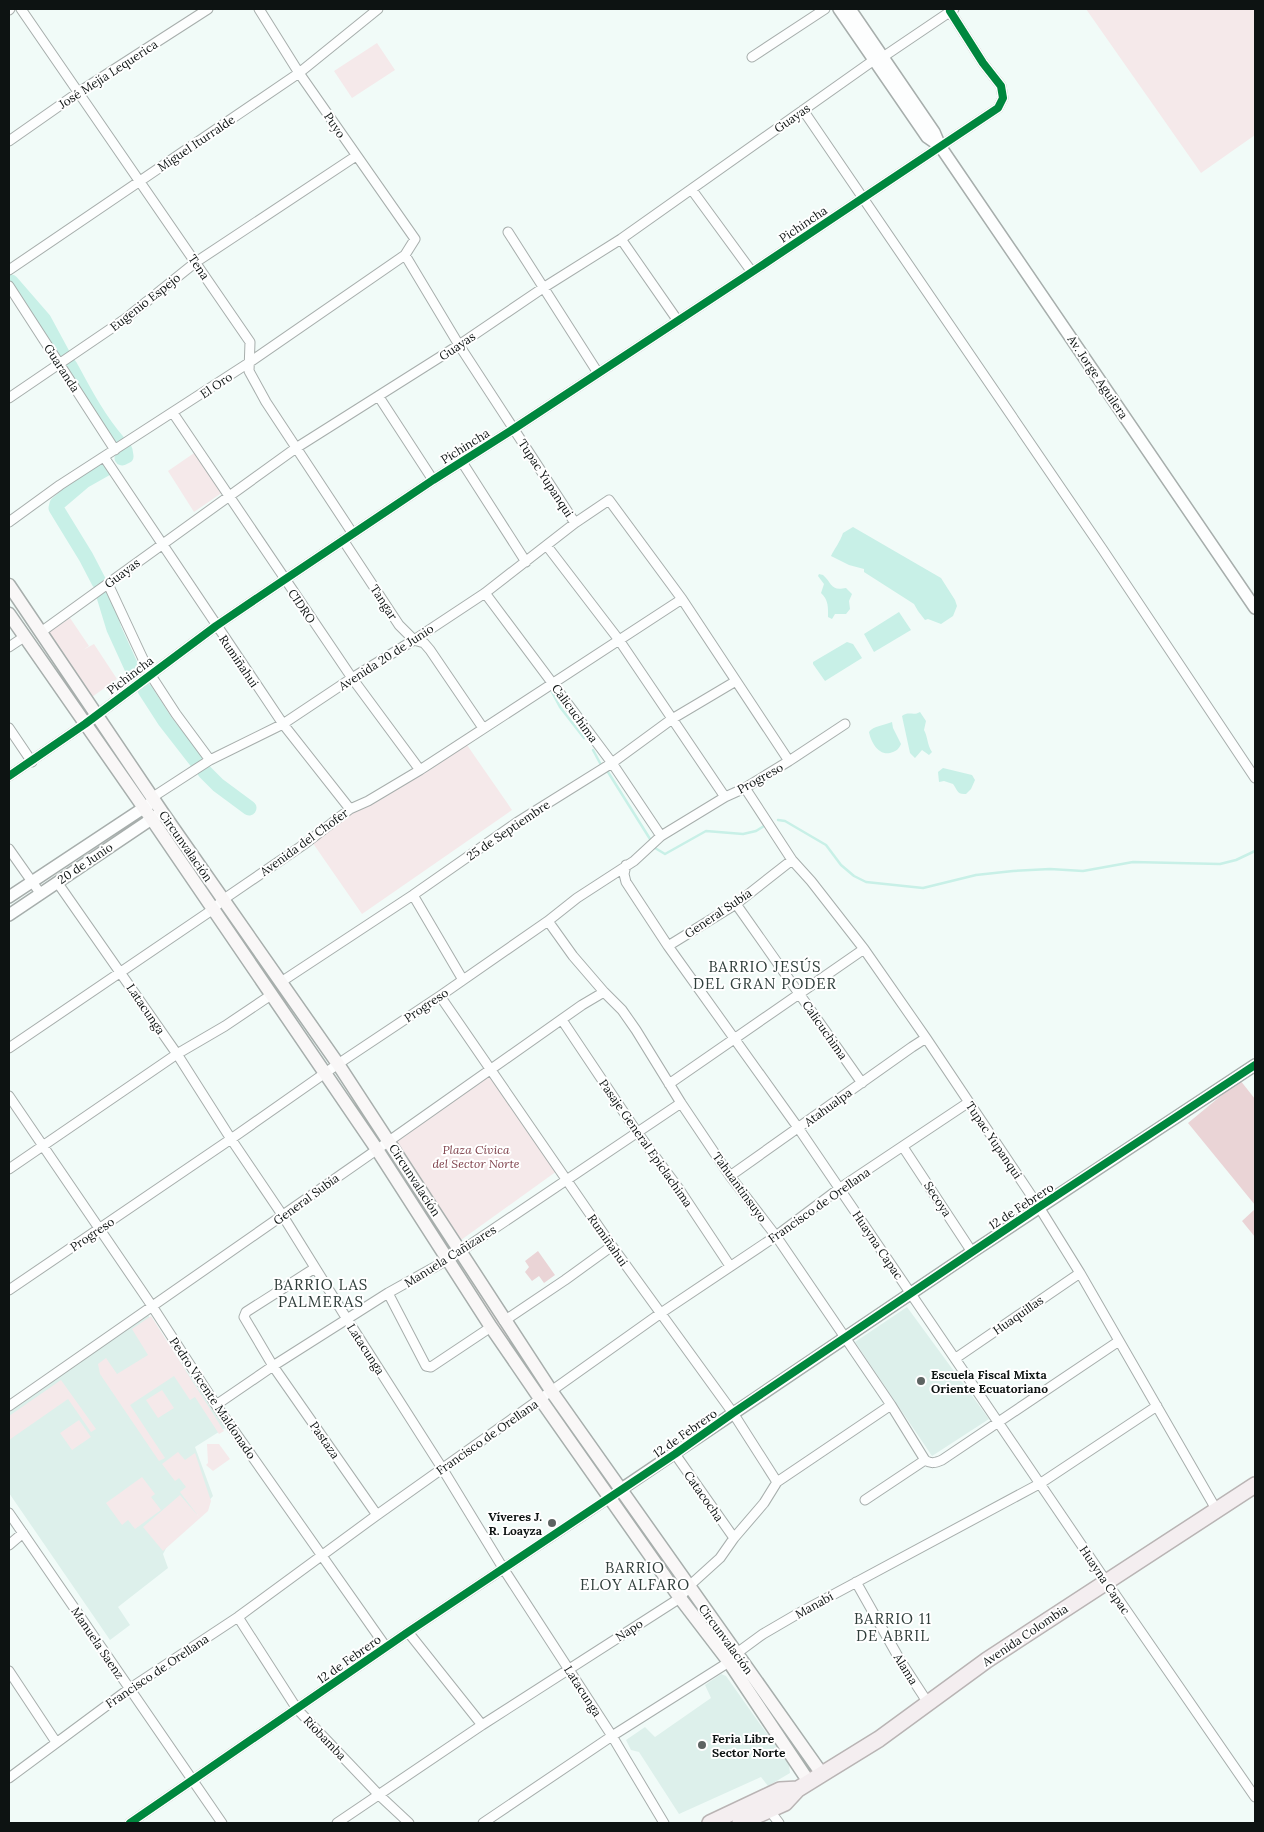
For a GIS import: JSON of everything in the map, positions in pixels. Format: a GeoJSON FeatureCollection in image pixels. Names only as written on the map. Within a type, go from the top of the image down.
{"type":"FeatureCollection","features":[{"type":"Feature","properties":{"kind":"main road","name":"Circunvalación"},"geometry":{"type":"LineString","coordinates":[[9,585],[97,714],[212,910],[376,1148],[491,1326],[608,1498],[680,1598],[733,1657],[822,1774]]}},
{"type":"Feature","properties":{"kind":"main road","name":"Circunvalación"},"geometry":{"type":"LineString","coordinates":[[9,614],[84,724],[153,807],[224,899],[338,1064],[504,1321],[688,1587],[733,1657],[803,1785]]}},
{"type":"Feature","properties":{"kind":"main road","name":"Avenida Colombia"},"geometry":{"type":"LineString","coordinates":[[710,1823],[766,1804],[785,1803],[803,1785],[878,1739],[987,1660],[1255,1485]]}},
{"type":"Feature","properties":{"kind":"main road","name":"Avenida Colombia"},"geometry":{"type":"LineString","coordinates":[[740,1823],[766,1804]]}},
{"type":"Feature","properties":{"kind":"street","name":"Tena"},"geometry":{"type":"LineString","coordinates":[[21,9],[250,342],[249,371],[266,402],[353,534]]}},
{"type":"Feature","properties":{"kind":"street","name":"José Mejía Lequerica"},"geometry":{"type":"LineString","coordinates":[[9,140],[79,92],[208,9]]}},
{"type":"Feature","properties":{"kind":"street","name":"Puyo"},"geometry":{"type":"LineString","coordinates":[[259,9],[299,73],[415,239]]}},
{"type":"Feature","properties":{"kind":"street","name":"Miguel Iturralde"},"geometry":{"type":"LineString","coordinates":[[9,270],[299,73],[378,9]]}},
{"type":"Feature","properties":{"kind":"street"},"geometry":{"type":"LineString","coordinates":[[752,56],[825,9]]}},
{"type":"Feature","properties":{"kind":"street","name":"Av. Jorge Aguilera"},"geometry":{"type":"LineString","coordinates":[[840,9],[879,58]]}},
{"type":"Feature","properties":{"kind":"street","name":"Av. Jorge Aguilera"},"geometry":{"type":"LineString","coordinates":[[850,9],[926,137],[940,146],[1255,608]]}},
{"type":"Feature","properties":{"kind":"street","name":"Guayas"},"geometry":{"type":"LineString","coordinates":[[41,632],[296,448],[459,346],[543,288],[621,239],[803,110],[952,10]]}},
{"type":"Feature","properties":{"kind":"street","name":"Pichincha"},"geometry":{"type":"LineString","coordinates":[[9,776],[32,762],[216,626],[343,540],[598,374],[998,108],[1002,102],[1003,94],[999,83],[983,63],[952,10]]}},
{"type":"Feature","properties":{"kind":"street"},"geometry":{"type":"LineString","coordinates":[[803,110],[1255,778]]}},
{"type":"Feature","properties":{"kind":"street","name":"Eugenio Espejo"},"geometry":{"type":"LineString","coordinates":[[9,398],[125,319],[196,262],[356,156]]}},
{"type":"Feature","properties":{"kind":"street"},"geometry":{"type":"LineString","coordinates":[[692,190],[752,272]]}},
{"type":"Feature","properties":{"kind":"street"},"geometry":{"type":"LineString","coordinates":[[508,232],[598,374]]}},
{"type":"Feature","properties":{"kind":"street","name":"El Oro"},"geometry":{"type":"LineString","coordinates":[[9,522],[60,485],[250,362],[405,255],[415,239]]}},
{"type":"Feature","properties":{"kind":"street"},"geometry":{"type":"LineString","coordinates":[[621,239],[678,321]]}},
{"type":"Feature","properties":{"kind":"street","name":"Tupac Yupanqui"},"geometry":{"type":"LineString","coordinates":[[405,255],[459,346],[515,428],[575,522]]}},
{"type":"Feature","properties":{"kind":"street","name":"Guaranda"},"geometry":{"type":"LineString","coordinates":[[9,286],[115,450]]}},
{"type":"Feature","properties":{"kind":"street"},"geometry":{"type":"LineString","coordinates":[[379,397],[433,480]]}},
{"type":"Feature","properties":{"kind":"street","name":"CIDRO"},"geometry":{"type":"LineString","coordinates":[[173,413],[284,580],[352,678],[420,770]]}},
{"type":"Feature","properties":{"kind":"street","name":"Rumiñahui"},"geometry":{"type":"LineString","coordinates":[[104,457],[283,724],[350,809]]}},
{"type":"Feature","properties":{"kind":"street"},"geometry":{"type":"LineString","coordinates":[[462,462],[526,562]]}},
{"type":"Feature","properties":{"kind":"street","name":"Avenida 20 de Junio"},"geometry":{"type":"LineString","coordinates":[[153,807],[210,760],[283,724],[485,593],[547,546],[575,522],[609,500],[682,599]]}},
{"type":"Feature","properties":{"kind":"street","name":"Tangar"},"geometry":{"type":"LineString","coordinates":[[343,540],[399,626],[414,640],[424,643],[430,650],[483,728]]}},
{"type":"Feature","properties":{"kind":"street"},"geometry":{"type":"LineString","coordinates":[[547,546],[618,640],[725,797]]}},
{"type":"Feature","properties":{"kind":"street"},"geometry":{"type":"LineString","coordinates":[[108,584],[150,674],[176,714],[210,760]]}},
{"type":"Feature","properties":{"kind":"street","name":"Calicuchima"},"geometry":{"type":"LineString","coordinates":[[485,593],[612,763],[661,836]]}},
{"type":"Feature","properties":{"kind":"street"},"geometry":{"type":"LineString","coordinates":[[682,599],[789,761]]}},
{"type":"Feature","properties":{"kind":"street","name":"Avenida del Chofer"},"geometry":{"type":"LineString","coordinates":[[9,1048],[212,910],[224,899],[306,843],[350,809],[368,802],[420,770],[682,599]]}},
{"type":"Feature","properties":{"kind":"street"},"geometry":{"type":"LineString","coordinates":[[9,647],[24,637]]}},
{"type":"Feature","properties":{"kind":"street","name":"25 de Septiembre"},"geometry":{"type":"LineString","coordinates":[[281,982],[413,895],[516,823],[612,763],[672,719],[736,681]]}},
{"type":"Feature","properties":{"kind":"street","name":"Progreso"},"geometry":{"type":"LineString","coordinates":[[9,1290],[548,921],[576,898],[646,850],[661,836],[725,797],[745,788],[845,724]]}},
{"type":"Feature","properties":{"kind":"street"},"geometry":{"type":"LineString","coordinates":[[9,728],[32,762]]}},
{"type":"Feature","properties":{"kind":"street","name":"Tupac Yupanqui"},"geometry":{"type":"LineString","coordinates":[[745,788],[792,860],[811,880],[864,949],[1039,1207],[1080,1272],[1216,1509]]}},
{"type":"Feature","properties":{"kind":"street","name":"20 de Junio"},"geometry":{"type":"LineString","coordinates":[[9,897],[153,807]]}},
{"type":"Feature","properties":{"kind":"street","name":"20 de Junio"},"geometry":{"type":"LineString","coordinates":[[9,915],[57,882],[153,807]]}},
{"type":"Feature","properties":{"kind":"street"},"geometry":{"type":"LineString","coordinates":[[9,849],[40,894]]}},
{"type":"Feature","properties":{"kind":"street","name":"General Subía"},"geometry":{"type":"LineString","coordinates":[[668,946],[736,904],[792,860]]}},
{"type":"Feature","properties":{"kind":"street"},"geometry":{"type":"LineString","coordinates":[[626,865],[624,874],[626,882]]}},
{"type":"Feature","properties":{"kind":"street"},"geometry":{"type":"LineString","coordinates":[[606,879],[626,882]]}},
{"type":"Feature","properties":{"kind":"street","name":"Latacunga"},"geometry":{"type":"LineString","coordinates":[[57,882],[177,1054],[231,1139],[284,1216],[503,1568],[612,1736],[664,1823]]}},
{"type":"Feature","properties":{"kind":"street","name":"Huayna Capac"},"geometry":{"type":"LineString","coordinates":[[626,882],[668,946],[799,1128],[1255,1797]]}},
{"type":"Feature","properties":{"kind":"street"},"geometry":{"type":"LineString","coordinates":[[413,895],[463,980]]}},
{"type":"Feature","properties":{"kind":"street","name":"Calicuchima"},"geometry":{"type":"LineString","coordinates":[[736,904],[862,1083]]}},
{"type":"Feature","properties":{"kind":"street","name":"Tahuantinsuyo"},"geometry":{"type":"LineString","coordinates":[[548,921],[573,956],[622,1010],[730,1176],[776,1236],[891,1405],[925,1460]]}},
{"type":"Feature","properties":{"kind":"street"},"geometry":{"type":"LineString","coordinates":[[669,1084],[864,949]]}},
{"type":"Feature","properties":{"kind":"street","name":"General Subía"},"geometry":{"type":"LineString","coordinates":[[9,1406],[284,1216],[376,1148],[604,992]]}},
{"type":"Feature","properties":{"kind":"street"},"geometry":{"type":"LineString","coordinates":[[9,1169],[177,1054],[225,1026],[271,995]]}},
{"type":"Feature","properties":{"kind":"street","name":"Rumiñahui"},"geometry":{"type":"LineString","coordinates":[[440,996],[612,1246],[733,1413],[777,1482]]}},
{"type":"Feature","properties":{"kind":"street","name":"Pasaje General Epiclachima"},"geometry":{"type":"LineString","coordinates":[[562,1020],[730,1266]]}},
{"type":"Feature","properties":{"kind":"street","name":"Atahualpa"},"geometry":{"type":"LineString","coordinates":[[730,1176],[926,1038]]}},
{"type":"Feature","properties":{"kind":"street","name":"12 de Febrero"},"geometry":{"type":"LineString","coordinates":[[130,1823],[408,1632],[675,1454],[1039,1207],[1255,1064]]}},
{"type":"Feature","properties":{"kind":"street","name":"Pedro Vicente Maldonado"},"geometry":{"type":"LineString","coordinates":[[9,1096],[152,1306],[216,1405],[386,1647]]}},
{"type":"Feature","properties":{"kind":"street","name":"Francisco de Orellana"},"geometry":{"type":"LineString","coordinates":[[9,1778],[129,1688],[238,1617],[442,1468],[541,1400],[661,1313],[776,1236],[840,1188],[969,1102]]}},
{"type":"Feature","properties":{"kind":"street","name":"Manuela Cañizares"},"geometry":{"type":"LineString","coordinates":[[216,1405],[273,1366],[388,1293],[449,1259],[681,1103]]}},
{"type":"Feature","properties":{"kind":"street","name":"Secoya"},"geometry":{"type":"LineString","coordinates":[[903,1147],[972,1252]]}},
{"type":"Feature","properties":{"kind":"street"},"geometry":{"type":"LineString","coordinates":[[504,1321],[612,1246]]}},
{"type":"Feature","properties":{"kind":"street","name":"Pastaza"},"geometry":{"type":"LineString","coordinates":[[316,1268],[246,1312],[244,1317],[273,1366],[377,1515]]}},
{"type":"Feature","properties":{"kind":"street","name":"Huaquillas"},"geometry":{"type":"LineString","coordinates":[[956,1358],[1080,1272]]}},
{"type":"Feature","properties":{"kind":"street"},"geometry":{"type":"LineString","coordinates":[[388,1293],[426,1366],[431,1367],[491,1326]]}},
{"type":"Feature","properties":{"kind":"street"},"geometry":{"type":"LineString","coordinates":[[865,1500],[925,1460],[930,1463],[936,1463],[942,1460],[1119,1340]]}},
{"type":"Feature","properties":{"kind":"street","name":"Napo"},"geometry":{"type":"LineString","coordinates":[[337,1823],[482,1725],[680,1598],[688,1587],[720,1558],[734,1538],[764,1503],[777,1482],[891,1405]]}},
{"type":"Feature","properties":{"kind":"street","name":"Manabí"},"geometry":{"type":"LineString","coordinates":[[483,1823],[733,1657],[763,1634],[856,1582],[1041,1484],[1157,1406]]}},
{"type":"Feature","properties":{"kind":"street","name":"Catacocha"},"geometry":{"type":"LineString","coordinates":[[675,1454],[734,1538]]}},
{"type":"Feature","properties":{"kind":"street","name":"Manuela Saenz"},"geometry":{"type":"LineString","coordinates":[[9,1513],[222,1823]]}},
{"type":"Feature","properties":{"kind":"street"},"geometry":{"type":"LineString","coordinates":[[9,1545],[23,1533]]}},
{"type":"Feature","properties":{"kind":"street","name":"Alama"},"geometry":{"type":"LineString","coordinates":[[856,1582],[900,1660],[928,1703]]}},
{"type":"Feature","properties":{"kind":"street","name":"Riobamba"},"geometry":{"type":"LineString","coordinates":[[238,1617],[297,1709],[379,1795],[409,1823]]}},
{"type":"Feature","properties":{"kind":"street"},"geometry":{"type":"LineString","coordinates":[[408,1632],[482,1725]]}},
{"type":"Feature","properties":{"kind":"street"},"geometry":{"type":"LineString","coordinates":[[9,1671],[56,1742]]}},
{"type":"Feature","properties":{"kind":"street"},"geometry":{"type":"LineString","coordinates":[[766,1804],[779,1823]]}},
{"type":"Feature","properties":{"kind":"shaded area"},"geometry":{"type":"Polygon","coordinates":[[[853,527],[941,578],[957,606],[953,616],[941,624],[928,619],[925,620],[914,604],[864,572],[864,569],[849,565],[831,556],[843,533],[853,527]]]}},
{"type":"Feature","properties":{"kind":"shaded area"},"geometry":{"type":"Polygon","coordinates":[[[819,574],[823,575],[834,588],[846,588],[852,594],[849,601],[850,609],[846,614],[835,614],[832,619],[828,617],[827,602],[821,593],[824,584],[818,576],[819,574]]]}},
{"type":"Feature","properties":{"kind":"shaded area"},"geometry":{"type":"Polygon","coordinates":[[[899,612],[911,630],[874,652],[864,634],[899,612]]]}},
{"type":"Feature","properties":{"kind":"shaded area"},"geometry":{"type":"Polygon","coordinates":[[[847,642],[853,644],[862,658],[825,681],[813,662],[847,642]]]}},
{"type":"Feature","properties":{"kind":"shaded area"},"geometry":{"type":"Polygon","coordinates":[[[920,712],[926,721],[924,730],[932,752],[929,755],[922,750],[915,758],[910,753],[902,716],[920,712]]]}},
{"type":"Feature","properties":{"kind":"shaded area"},"geometry":{"type":"Polygon","coordinates":[[[892,722],[901,744],[895,751],[884,753],[874,745],[869,732],[876,727],[892,722]]]}},
{"type":"Feature","properties":{"kind":"shaded area"},"geometry":{"type":"Polygon","coordinates":[[[943,768],[972,775],[975,780],[971,789],[966,794],[961,794],[953,784],[944,781],[939,782],[938,772],[943,768]]]}},
{"type":"Feature","properties":{"kind":"shaded area"},"geometry":{"type":"Polygon","coordinates":[[[1240,1080],[1255,1099],[1255,1205],[1188,1123],[1240,1080]]]}},
{"type":"Feature","properties":{"kind":"shaded area"},"geometry":{"type":"Polygon","coordinates":[[[1255,1209],[1255,1237],[1242,1221],[1255,1209]]]}},
{"type":"Feature","properties":{"kind":"shaded area"},"geometry":{"type":"Polygon","coordinates":[[[538,1251],[555,1275],[544,1283],[539,1276],[532,1281],[525,1272],[529,1267],[525,1261],[538,1251]]]}},
{"type":"Feature","properties":{"kind":"shaded area","name":"Escuela Fiscal Mixta Oriente Ecuatoriano"},"geometry":{"type":"Polygon","coordinates":[[[907,1307],[989,1419],[932,1456],[855,1342],[907,1307]]]}},
{"type":"Feature","properties":{"kind":"shaded area"},"geometry":{"type":"Polygon","coordinates":[[[146,1312],[225,1428],[195,1447],[213,1496],[181,1533],[173,1535],[163,1554],[168,1568],[118,1607],[130,1625],[110,1640],[9,1493],[9,1409],[146,1312]]]}},
{"type":"Feature","properties":{"kind":"shaded area","name":"Feria Libre Sector Norte"},"geometry":{"type":"Polygon","coordinates":[[[721,1674],[726,1676],[789,1765],[790,1773],[768,1786],[761,1777],[679,1814],[639,1752],[631,1750],[626,1740],[645,1727],[655,1737],[711,1698],[705,1685],[721,1674]]]}},
{"type":"Feature","properties":{"kind":"green space"},"geometry":{"type":"Polygon","coordinates":[[[1086,9],[1255,9],[1255,135],[1201,173],[1086,9]]]}},
{"type":"Feature","properties":{"kind":"green space"},"geometry":{"type":"Polygon","coordinates":[[[377,43],[395,70],[352,98],[334,71],[377,43]]]}},
{"type":"Feature","properties":{"kind":"green space"},"geometry":{"type":"Polygon","coordinates":[[[197,451],[223,492],[194,512],[168,471],[197,451]]]}},
{"type":"Feature","properties":{"kind":"green space"},"geometry":{"type":"Polygon","coordinates":[[[70,618],[89,646],[83,650],[94,644],[117,679],[92,697],[49,632],[70,618]]]}},
{"type":"Feature","properties":{"kind":"green space"},"geometry":{"type":"Polygon","coordinates":[[[467,745],[512,810],[362,914],[310,839],[356,806],[370,804],[467,745]]]}},
{"type":"Feature","properties":{"kind":"green space","name":"Plaza Cívica del Sector Norte"},"geometry":{"type":"Polygon","coordinates":[[[489,1072],[557,1171],[461,1240],[395,1139],[489,1072]]]}},
{"type":"Feature","properties":{"kind":"green space"},"geometry":{"type":"Polygon","coordinates":[[[466,1260],[547,1387],[541,1393],[460,1264],[466,1260]]]}},
{"type":"Feature","properties":{"kind":"green space"},"geometry":{"type":"Polygon","coordinates":[[[151,1316],[224,1431],[219,1434],[195,1397],[190,1400],[174,1376],[130,1405],[165,1458],[159,1461],[100,1374],[98,1364],[106,1358],[117,1374],[148,1355],[132,1329],[151,1316]]]}},
{"type":"Feature","properties":{"kind":"green space"},"geometry":{"type":"Polygon","coordinates":[[[61,1380],[96,1429],[91,1432],[68,1399],[9,1440],[9,1416],[61,1380]]]}},
{"type":"Feature","properties":{"kind":"green space"},"geometry":{"type":"Polygon","coordinates":[[[162,1390],[174,1408],[158,1418],[146,1400],[162,1390]]]}},
{"type":"Feature","properties":{"kind":"green space"},"geometry":{"type":"Polygon","coordinates":[[[79,1420],[91,1437],[72,1450],[60,1433],[79,1420]]]}},
{"type":"Feature","properties":{"kind":"green space"},"geometry":{"type":"Polygon","coordinates":[[[207,1444],[219,1444],[230,1459],[213,1471],[206,1465],[208,1463],[207,1444]]]}},
{"type":"Feature","properties":{"kind":"green space"},"geometry":{"type":"Polygon","coordinates":[[[178,1452],[185,1460],[195,1453],[211,1501],[208,1511],[163,1551],[143,1527],[180,1495],[199,1517],[180,1492],[186,1487],[179,1478],[175,1481],[162,1464],[178,1452]]]}},
{"type":"Feature","properties":{"kind":"green space"},"geometry":{"type":"Polygon","coordinates":[[[142,1477],[155,1494],[151,1497],[161,1510],[135,1529],[128,1520],[122,1525],[106,1503],[142,1477]]]}},
{"type":"Feature","properties":{"kind":"waterway"},"geometry":{"type":"LineString","coordinates":[[11,282],[44,320],[64,357]]}},
{"type":"Feature","properties":{"kind":"waterway"},"geometry":{"type":"LineString","coordinates":[[70,366],[98,415],[118,442]]}},
{"type":"Feature","properties":{"kind":"waterway"},"geometry":{"type":"LineString","coordinates":[[122,458],[126,456],[125,450]]}},
{"type":"Feature","properties":{"kind":"waterway"},"geometry":{"type":"LineString","coordinates":[[99,582],[56,508],[57,504],[84,481],[107,468]]}},
{"type":"Feature","properties":{"kind":"waterway"},"geometry":{"type":"LineString","coordinates":[[103,593],[114,629],[135,675]]}},
{"type":"Feature","properties":{"kind":"waterway"},"geometry":{"type":"LineString","coordinates":[[145,690],[165,721],[197,762]]}},
{"type":"Feature","properties":{"kind":"waterway"},"geometry":{"type":"LineString","coordinates":[[552,692],[560,707],[584,738]]}},
{"type":"Feature","properties":{"kind":"waterway"},"geometry":{"type":"LineString","coordinates":[[593,750],[600,763]]}},
{"type":"Feature","properties":{"kind":"waterway"},"geometry":{"type":"LineString","coordinates":[[205,772],[218,785],[249,808]]}},
{"type":"Feature","properties":{"kind":"waterway"},"geometry":{"type":"LineString","coordinates":[[608,772],[650,839]]}},
{"type":"Feature","properties":{"kind":"waterway"},"geometry":{"type":"LineString","coordinates":[[778,820],[785,821],[826,845],[841,865],[854,876],[866,882],[923,888],[976,875],[1013,871],[1050,869],[1083,871],[1133,862],[1220,864],[1236,860],[1255,851]]}},
{"type":"Feature","properties":{"kind":"waterway"},"geometry":{"type":"LineString","coordinates":[[655,848],[665,854],[706,831],[743,834],[756,831],[764,826]]}},
{"type":"Feature","properties":{"kind":"cycle path"},"geometry":{"type":"LineString","coordinates":[[9,776],[85,724],[216,626],[284,580],[998,108],[1003,98],[1001,86],[983,63],[950,11]]}},
{"type":"Feature","properties":{"kind":"cycle path"},"geometry":{"type":"LineString","coordinates":[[130,1823],[408,1632],[675,1454],[733,1413],[1039,1207],[1255,1065]]}},
{"type":"Feature","properties":{"kind":"place","name":"Escuela Fiscal Mixta Oriente Ecuatoriano"},"geometry":{"type":"Point","coordinates":[921,1381]}},
{"type":"Feature","properties":{"kind":"place","name":"Víveres J. R. Loayza"},"geometry":{"type":"Point","coordinates":[552,1523]}},
{"type":"Feature","properties":{"kind":"place","name":"Feria Libre Sector Norte"},"geometry":{"type":"Point","coordinates":[702,1745]}},
{"type":"Feature","properties":{"kind":"district","name":"BARRIO JESÚS DEL GRAN PODER"},"geometry":{"type":"Point","coordinates":[765,974]}},
{"type":"Feature","properties":{"kind":"district","name":"BARRIO LAS PALMERAS"},"geometry":{"type":"Point","coordinates":[321,1292]}},
{"type":"Feature","properties":{"kind":"district","name":"BARRIO ELOY ALFARO"},"geometry":{"type":"Point","coordinates":[635,1576]}},
{"type":"Feature","properties":{"kind":"district","name":"BARRIO 11 DE ABRIL"},"geometry":{"type":"Point","coordinates":[893,1626]}}]}
